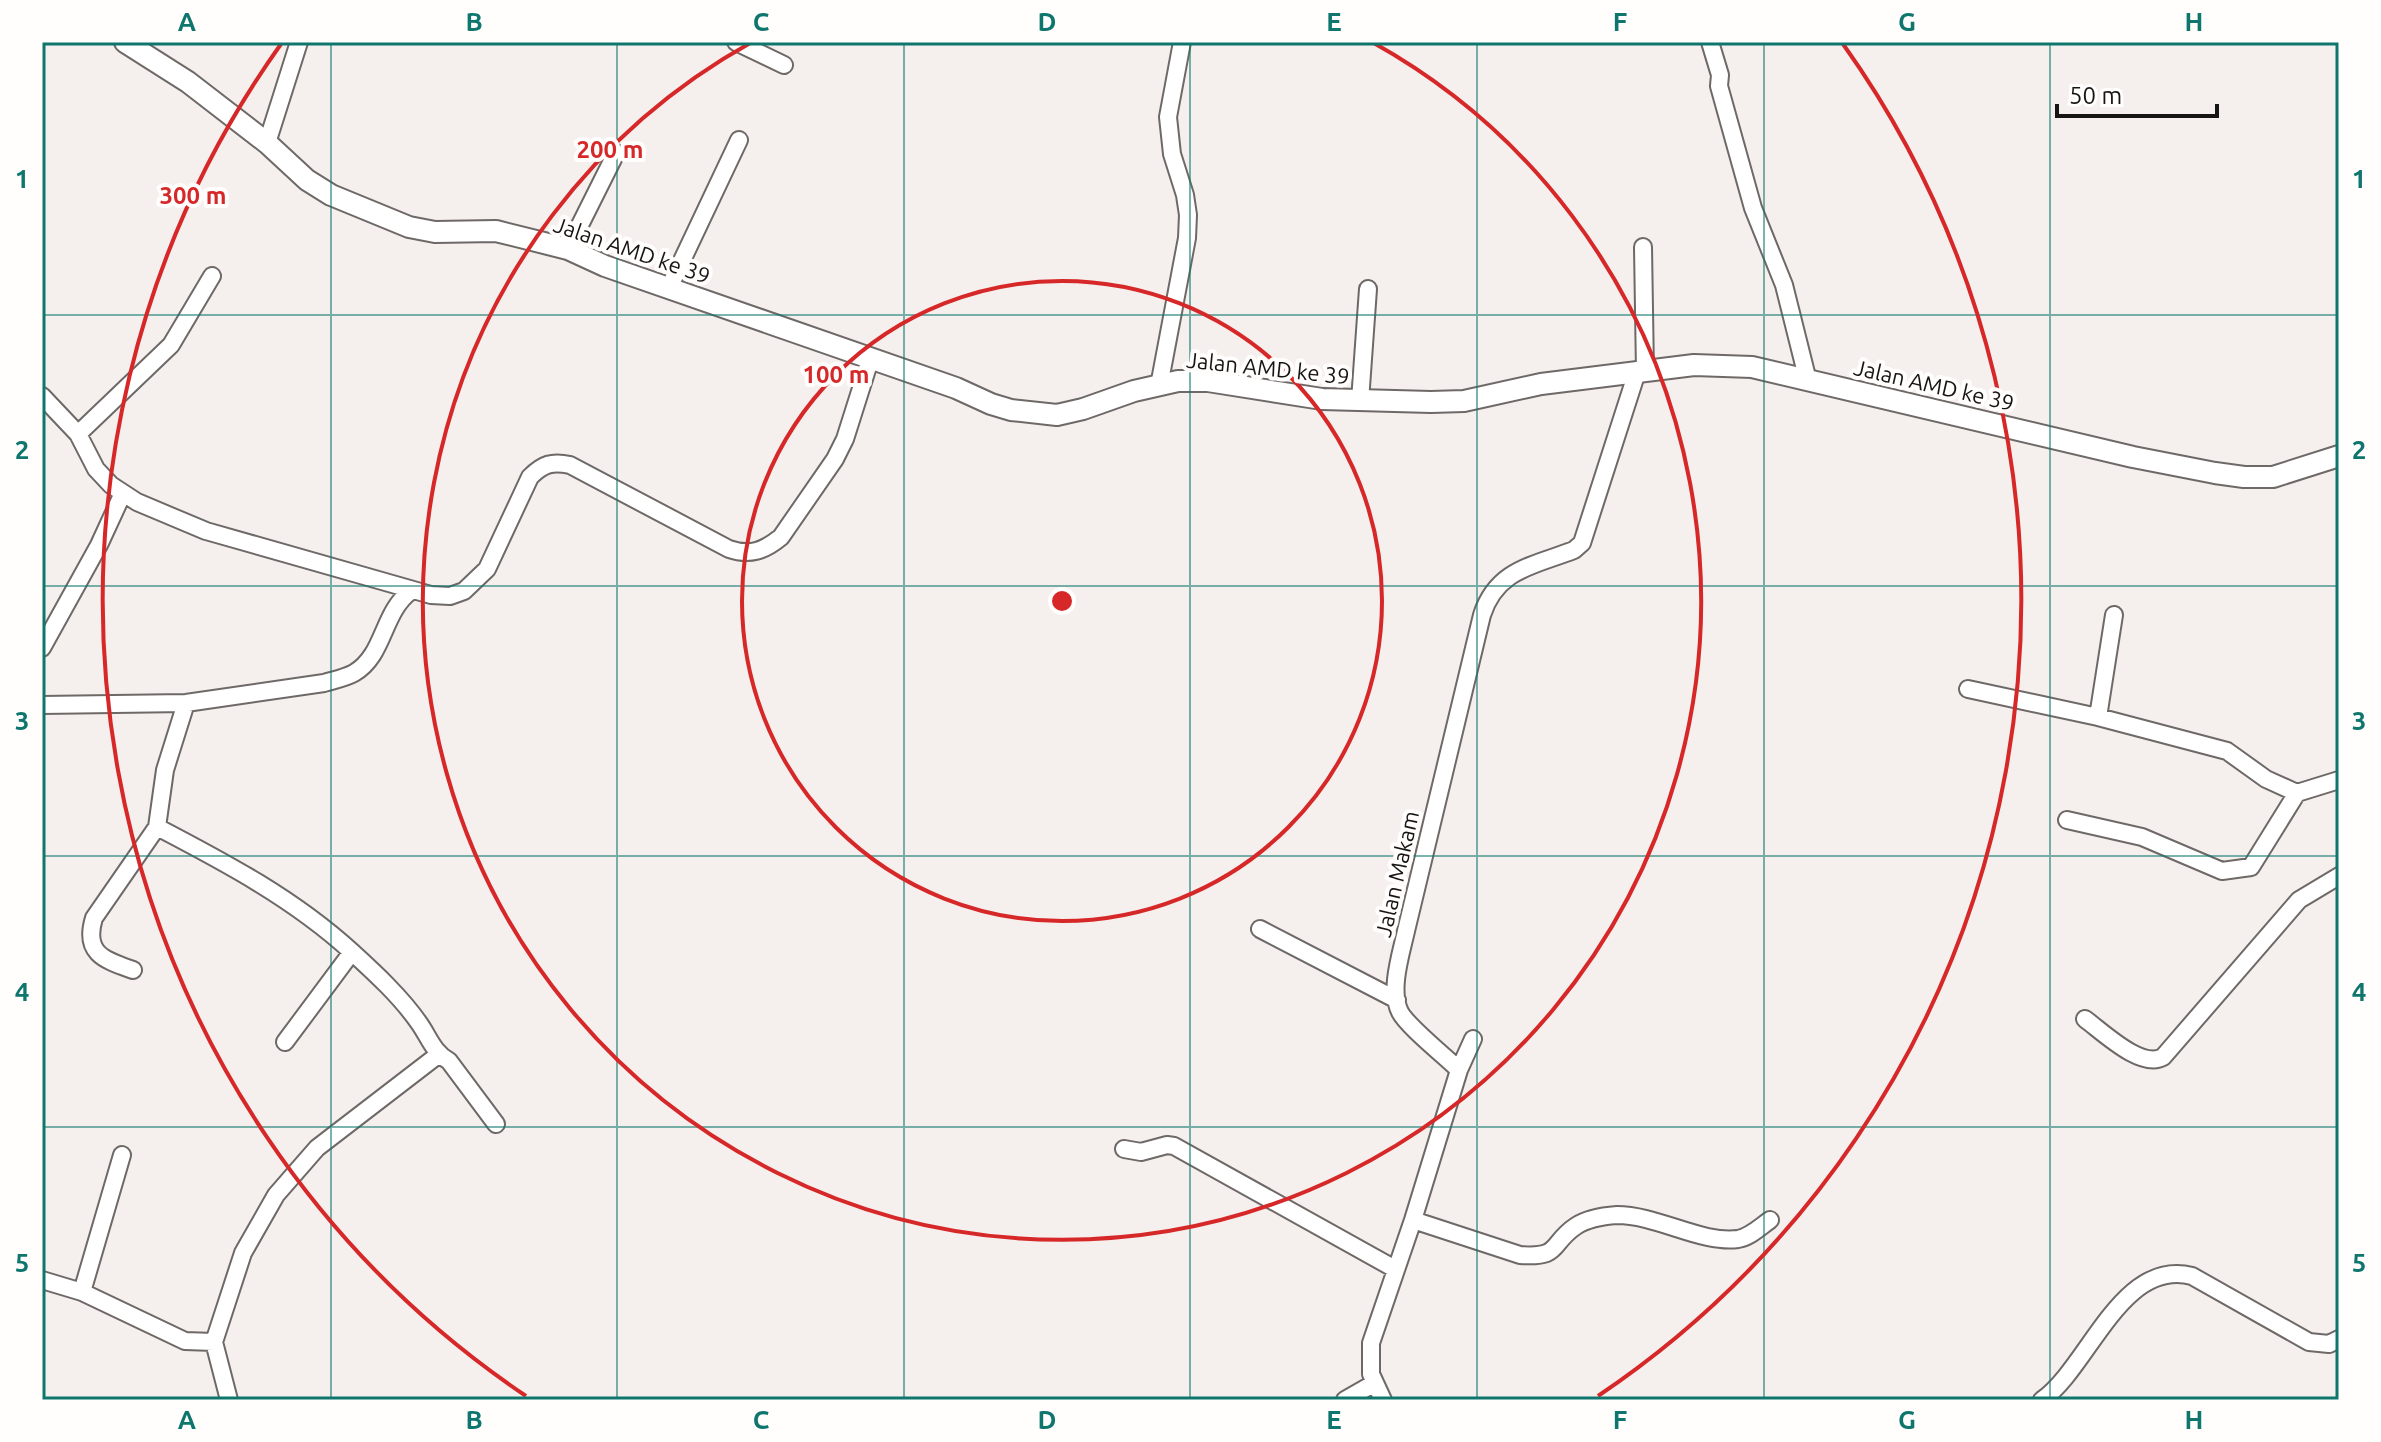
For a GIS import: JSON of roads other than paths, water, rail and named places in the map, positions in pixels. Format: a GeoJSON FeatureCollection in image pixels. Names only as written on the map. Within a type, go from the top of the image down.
{"type":"FeatureCollection","features":[{"type":"Feature","properties":{"kind":"street","name":"Jalan AMD ke 39"},"geometry":{"type":"LineString","coordinates":[[125,42],[178,74],[267,143],[307,180],[331,195],[378,216],[435,232],[496,231],[568,249],[605,266],[956,388],[991,404],[1031,414],[1057,415],[1178,381],[1208,381],[1322,399],[1464,401],[1541,384],[1717,364],[1752,367],[2133,457],[2244,477],[2273,477],[2339,456]]}},
{"type":"Feature","properties":{"kind":"street"},"geometry":{"type":"LineString","coordinates":[[267,143],[299,42]]}},
{"type":"Feature","properties":{"kind":"street"},"geometry":{"type":"LineString","coordinates":[[736,42],[784,65]]}},
{"type":"Feature","properties":{"kind":"street"},"geometry":{"type":"LineString","coordinates":[[1159,386],[1187,238],[1185,195],[1168,136],[1171,94],[1182,42]]}},
{"type":"Feature","properties":{"kind":"street"},"geometry":{"type":"LineString","coordinates":[[1710,42],[1753,208],[1784,285],[1808,381]]}},
{"type":"Feature","properties":{"kind":"street"},"geometry":{"type":"LineString","coordinates":[[669,288],[739,140]]}},
{"type":"Feature","properties":{"kind":"street"},"geometry":{"type":"LineString","coordinates":[[568,249],[616,153]]}},
{"type":"Feature","properties":{"kind":"street","name":"Jalan Makam"},"geometry":{"type":"LineString","coordinates":[[1397,1000],[1406,931],[1488,598],[1507,577],[1574,550],[1582,543],[1641,372],[1643,247]]}},
{"type":"Feature","properties":{"kind":"street"},"geometry":{"type":"LineString","coordinates":[[78,434],[171,345],[212,276]]}},
{"type":"Feature","properties":{"kind":"street"},"geometry":{"type":"LineString","coordinates":[[1360,401],[1368,289]]}},
{"type":"Feature","properties":{"kind":"street"},"geometry":{"type":"LineString","coordinates":[[42,396],[78,434],[96,469],[123,493],[159,512],[206,531],[411,591],[450,596],[464,591],[487,569],[530,477],[541,466],[554,462],[570,465],[729,549],[755,553],[769,547],[781,537],[835,459],[845,439],[870,360]]}},
{"type":"Feature","properties":{"kind":"street"},"geometry":{"type":"LineString","coordinates":[[42,648],[99,545],[123,493]]}},
{"type":"Feature","properties":{"kind":"street"},"geometry":{"type":"LineString","coordinates":[[42,705],[186,703],[324,683],[356,672],[369,659],[397,601],[411,591]]}},
{"type":"Feature","properties":{"kind":"street"},"geometry":{"type":"LineString","coordinates":[[2098,717],[2114,615]]}},
{"type":"Feature","properties":{"kind":"street"},"geometry":{"type":"LineString","coordinates":[[1968,689],[2098,717],[2227,751],[2266,779],[2297,793]]}},
{"type":"Feature","properties":{"kind":"street"},"geometry":{"type":"LineString","coordinates":[[133,970],[102,959],[93,945],[90,932],[94,918],[157,827],[165,770],[186,703]]}},
{"type":"Feature","properties":{"kind":"street"},"geometry":{"type":"LineString","coordinates":[[2067,820],[2142,837],[2222,871],[2251,867],[2297,793],[2339,780]]}},
{"type":"Feature","properties":{"kind":"street"},"geometry":{"type":"LineString","coordinates":[[157,827],[276,893],[316,921],[352,952],[419,1023],[438,1055],[449,1061],[496,1124]]}},
{"type":"Feature","properties":{"kind":"street"},"geometry":{"type":"LineString","coordinates":[[2085,1019],[2140,1058],[2156,1061],[2163,1057],[2299,900],[2339,876]]}},
{"type":"Feature","properties":{"kind":"street"},"geometry":{"type":"LineString","coordinates":[[1260,929],[1397,1000],[1400,1014],[1459,1070]]}},
{"type":"Feature","properties":{"kind":"street"},"geometry":{"type":"LineString","coordinates":[[285,1042],[352,952]]}},
{"type":"Feature","properties":{"kind":"street"},"geometry":{"type":"LineString","coordinates":[[1383,1400],[1373,1384],[1369,1365],[1371,1343],[1459,1070],[1473,1039]]}},
{"type":"Feature","properties":{"kind":"street"},"geometry":{"type":"LineString","coordinates":[[229,1400],[214,1342],[243,1253],[276,1195],[317,1148],[438,1055]]}},
{"type":"Feature","properties":{"kind":"street"},"geometry":{"type":"LineString","coordinates":[[1124,1149],[1141,1152],[1174,1146],[1395,1269]]}},
{"type":"Feature","properties":{"kind":"street"},"geometry":{"type":"LineString","coordinates":[[82,1292],[122,1155]]}},
{"type":"Feature","properties":{"kind":"street"},"geometry":{"type":"LineString","coordinates":[[1413,1220],[1520,1255],[1534,1256],[1547,1255],[1576,1226],[1600,1217],[1618,1215],[1650,1219],[1726,1239],[1748,1235],[1770,1220]]}},
{"type":"Feature","properties":{"kind":"street"},"geometry":{"type":"LineString","coordinates":[[2042,1400],[2071,1373],[2101,1325],[2142,1284],[2168,1274],[2192,1276],[2309,1342],[2329,1344],[2339,1339]]}},
{"type":"Feature","properties":{"kind":"street"},"geometry":{"type":"LineString","coordinates":[[42,1280],[82,1292],[185,1341],[214,1342]]}},
{"type":"Feature","properties":{"kind":"street"},"geometry":{"type":"LineString","coordinates":[[1345,1400],[1373,1384]]}}]}
